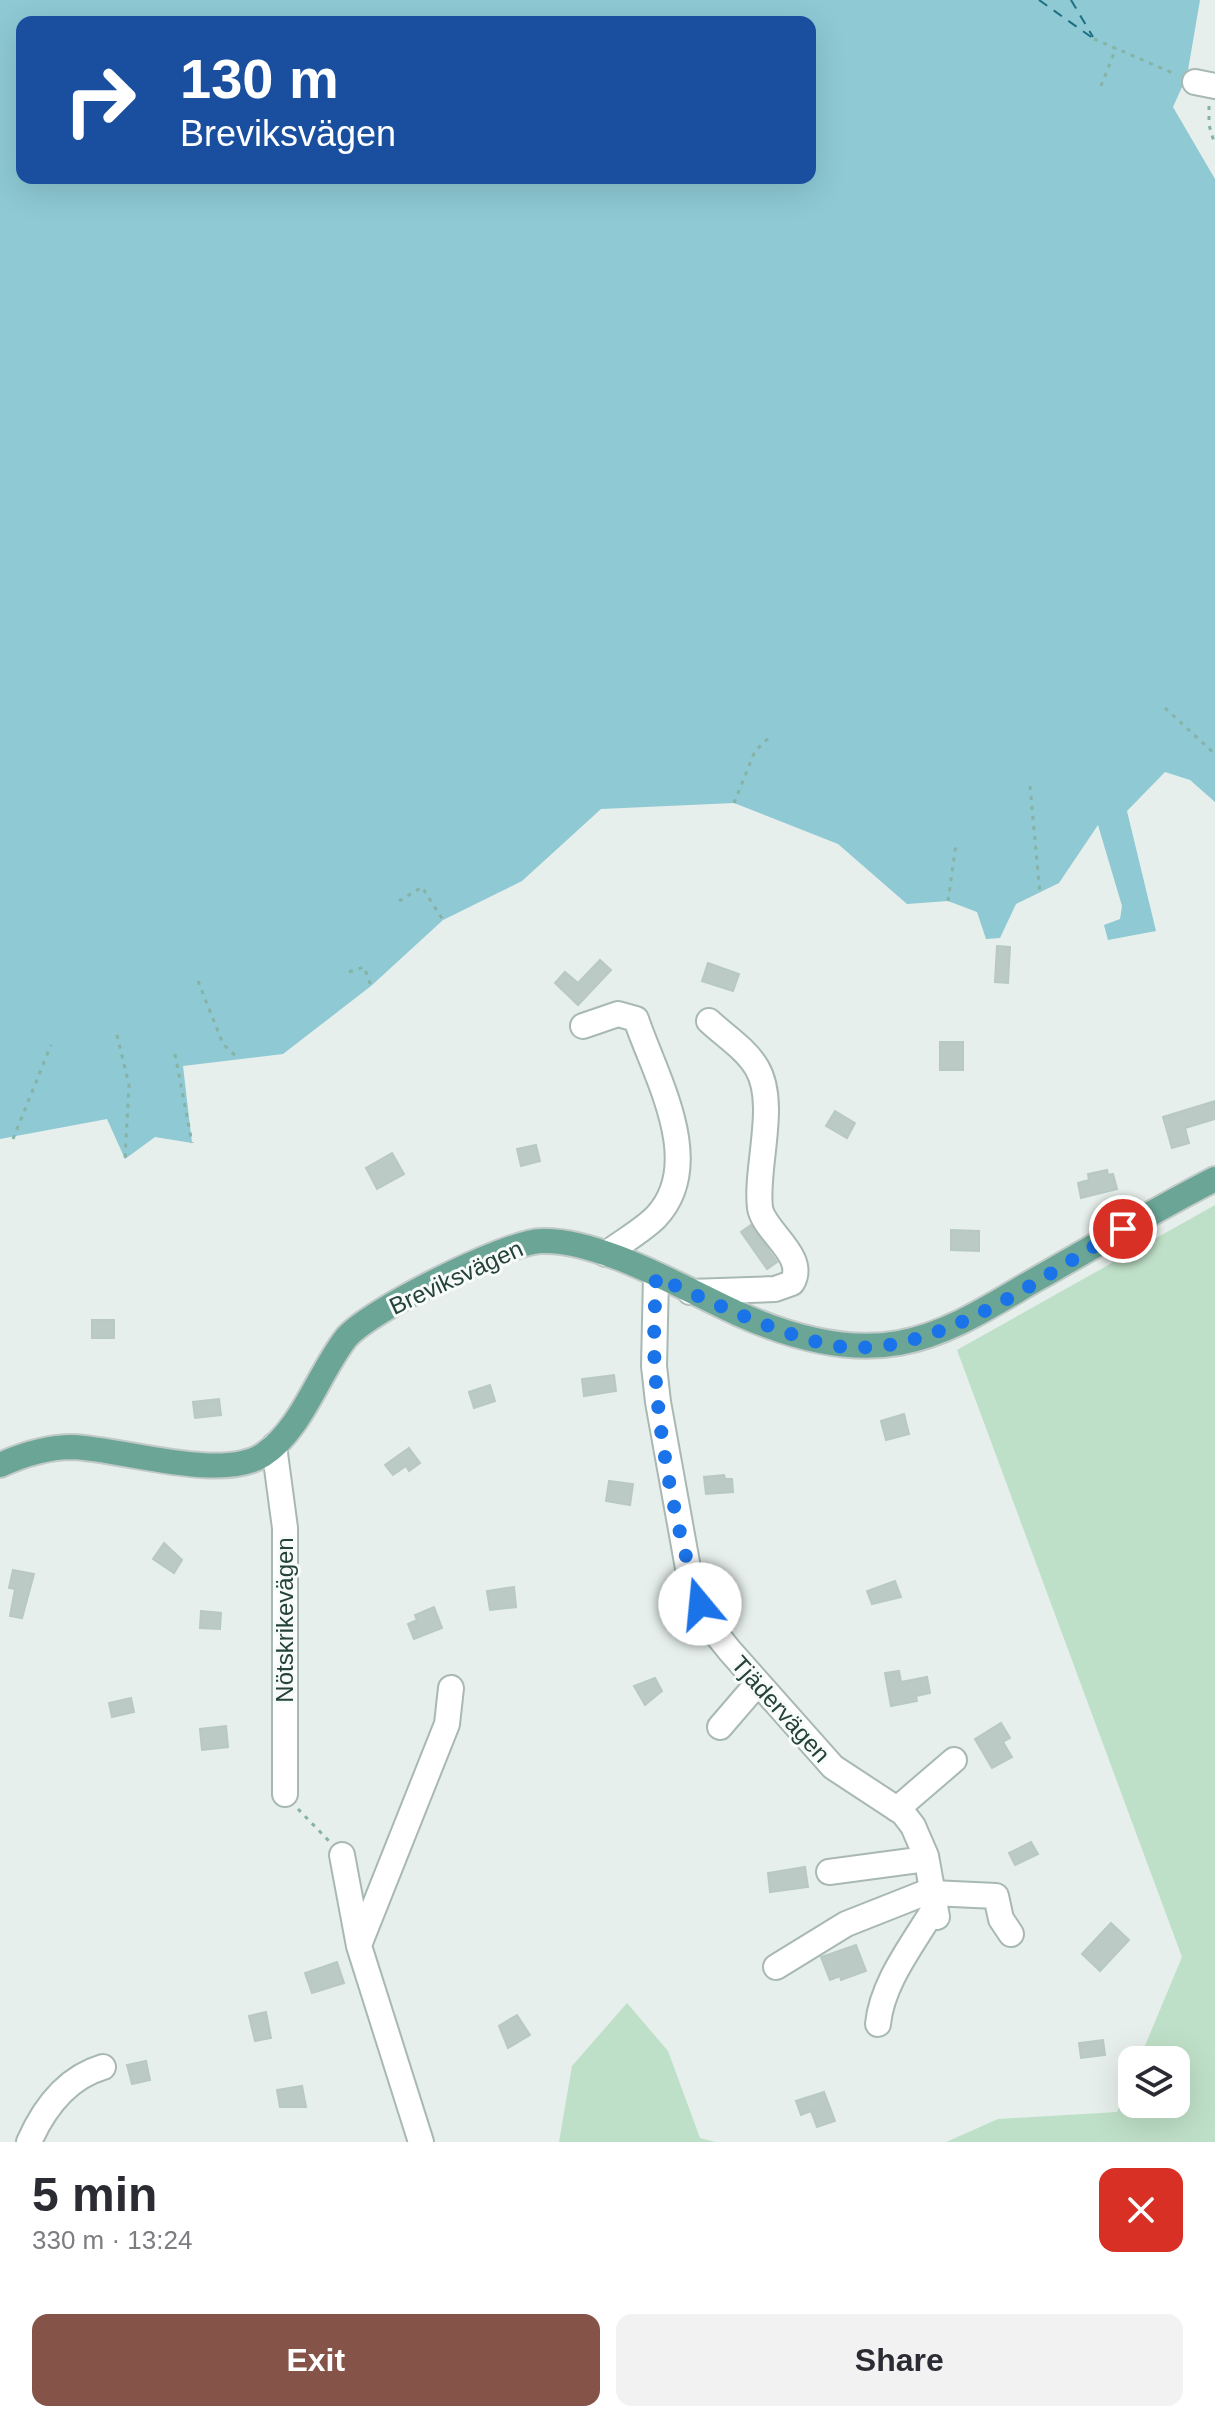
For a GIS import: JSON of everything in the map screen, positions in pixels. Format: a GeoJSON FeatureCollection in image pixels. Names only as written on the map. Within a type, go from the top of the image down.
{"type":"FeatureCollection","features":[{"type":"Feature","properties":{"kind":"main road","name":"Breviksvägen"},"geometry":{"type":"LineString","coordinates":[[0,1465],[36,1452],[71,1447],[224,1465],[254,1460],[274,1446],[296,1418],[348,1336],[371,1317],[517,1244],[563,1242],[606,1254],[752,1320],[824,1344],[900,1343],[961,1323],[1215,1179]]}},
{"type":"Feature","properties":{"kind":"street"},"geometry":{"type":"LineString","coordinates":[[583,1026],[618,1014],[636,1019],[673,1122],[677,1168],[669,1197],[656,1217],[606,1254]]}},
{"type":"Feature","properties":{"kind":"street"},"geometry":{"type":"LineString","coordinates":[[690,1292],[775,1289],[792,1283],[796,1272],[792,1260],[760,1210],[763,1082],[748,1055],[709,1021]]}},
{"type":"Feature","properties":{"kind":"street","name":"Tjädervägen"},"geometry":{"type":"LineString","coordinates":[[656,1277],[654,1366],[658,1402],[688,1568],[713,1630],[757,1684],[833,1767],[897,1809],[913,1826],[926,1859],[934,1902]]}},
{"type":"Feature","properties":{"kind":"street","name":"Nötskrikevägen"},"geometry":{"type":"LineString","coordinates":[[274,1446],[285,1528],[285,1794]]}},
{"type":"Feature","properties":{"kind":"street"},"geometry":{"type":"LineString","coordinates":[[720,1727],[757,1684]]}},
{"type":"Feature","properties":{"kind":"street"},"geometry":{"type":"LineString","coordinates":[[359,1946],[373,1902],[447,1724],[451,1688]]}},
{"type":"Feature","properties":{"kind":"street"},"geometry":{"type":"LineString","coordinates":[[897,1809],[954,1760]]}},
{"type":"Feature","properties":{"kind":"street"},"geometry":{"type":"LineString","coordinates":[[342,1855],[359,1946],[421,2142]]}},
{"type":"Feature","properties":{"kind":"street"},"geometry":{"type":"LineString","coordinates":[[829,1872],[926,1859]]}},
{"type":"Feature","properties":{"kind":"street"},"geometry":{"type":"LineString","coordinates":[[776,1967],[846,1924],[934,1902],[996,1896],[1001,1919],[1011,1934]]}},
{"type":"Feature","properties":{"kind":"street"},"geometry":{"type":"LineString","coordinates":[[878,2024],[880,2009],[890,1985],[934,1902]]}},
{"type":"Feature","properties":{"kind":"street"},"geometry":{"type":"LineString","coordinates":[[29,2142],[58,2095],[80,2075],[103,2067]]}},
{"type":"Feature","properties":{"kind":"path"},"geometry":{"type":"LineString","coordinates":[[1094,39],[1206,85],[1209,125],[1215,145]]}},
{"type":"Feature","properties":{"kind":"path"},"geometry":{"type":"LineString","coordinates":[[1101,86],[1116,48]]}},
{"type":"Feature","properties":{"kind":"path"},"geometry":{"type":"LineString","coordinates":[[1165,708],[1215,754]]}},
{"type":"Feature","properties":{"kind":"path"},"geometry":{"type":"LineString","coordinates":[[734,803],[755,751],[772,735]]}},
{"type":"Feature","properties":{"kind":"path"},"geometry":{"type":"LineString","coordinates":[[1030,786],[1040,894]]}},
{"type":"Feature","properties":{"kind":"path"},"geometry":{"type":"LineString","coordinates":[[948,901],[956,844]]}},
{"type":"Feature","properties":{"kind":"path"},"geometry":{"type":"LineString","coordinates":[[399,901],[422,887],[443,920]]}},
{"type":"Feature","properties":{"kind":"path"},"geometry":{"type":"LineString","coordinates":[[349,972],[364,967],[371,986]]}},
{"type":"Feature","properties":{"kind":"path"},"geometry":{"type":"LineString","coordinates":[[198,981],[223,1044],[239,1059]]}},
{"type":"Feature","properties":{"kind":"path"},"geometry":{"type":"LineString","coordinates":[[117,1035],[129,1085],[125,1159]]}},
{"type":"Feature","properties":{"kind":"path"},"geometry":{"type":"LineString","coordinates":[[13,1139],[51,1045]]}},
{"type":"Feature","properties":{"kind":"path"},"geometry":{"type":"LineString","coordinates":[[175,1054],[192,1143]]}},
{"type":"Feature","properties":{"kind":"path"},"geometry":{"type":"LineString","coordinates":[[285,1794],[342,1855]]}},
{"type":"Feature","properties":{"kind":"green space"},"geometry":{"type":"Polygon","coordinates":[[[1215,1205],[1215,2142],[946,2142],[998,2119],[1118,2110],[1118,2118],[1190,2118],[1190,2046],[1145,2046],[1182,1957],[957,1350],[1215,1205]]]}},
{"type":"Feature","properties":{"kind":"green space"},"geometry":{"type":"Polygon","coordinates":[[[627,2003],[668,2051],[700,2138],[716,2142],[559,2142],[572,2066],[627,2003]]]}},
{"type":"Feature","properties":{"kind":"water"},"geometry":{"type":"Polygon","coordinates":[[[0,0],[1200,0],[1187,76],[1173,107],[1215,179],[1215,802],[1190,780],[1165,772],[1127,811],[1156,931],[1108,940],[1104,925],[1120,919],[1122,906],[1098,825],[1059,883],[1016,904],[1000,938],[986,939],[977,912],[948,901],[907,904],[838,844],[734,803],[601,809],[522,881],[443,920],[371,986],[283,1054],[183,1066],[192,1143],[155,1137],[125,1159],[107,1119],[0,1139],[0,0]]]}},
{"type":"Feature","properties":{"kind":"building"},"geometry":{"type":"Polygon","coordinates":[[[997,946],[1010,947],[1008,983],[995,982],[997,946]]]}},
{"type":"Feature","properties":{"kind":"building"},"geometry":{"type":"Polygon","coordinates":[[[600,960],[611,970],[578,1005],[555,983],[565,972],[578,983],[600,960]]]}},
{"type":"Feature","properties":{"kind":"building"},"geometry":{"type":"Polygon","coordinates":[[[708,963],[739,974],[733,991],[702,981],[708,963]]]}},
{"type":"Feature","properties":{"kind":"building"},"geometry":{"type":"Polygon","coordinates":[[[940,1042],[963,1042],[963,1070],[940,1070],[940,1042]]]}},
{"type":"Feature","properties":{"kind":"building"},"geometry":{"type":"Polygon","coordinates":[[[1215,1101],[1215,1119],[1185,1128],[1189,1143],[1172,1148],[1163,1117],[1215,1101]]]}},
{"type":"Feature","properties":{"kind":"building"},"geometry":{"type":"Polygon","coordinates":[[[835,1111],[855,1123],[847,1138],[826,1126],[835,1111]]]}},
{"type":"Feature","properties":{"kind":"building"},"geometry":{"type":"Polygon","coordinates":[[[536,1145],[540,1161],[521,1166],[517,1149],[536,1145]]]}},
{"type":"Feature","properties":{"kind":"building"},"geometry":{"type":"Polygon","coordinates":[[[392,1153],[404,1174],[377,1189],[366,1168],[392,1153]]]}},
{"type":"Feature","properties":{"kind":"building"},"geometry":{"type":"Polygon","coordinates":[[[1107,1170],[1108,1175],[1113,1174],[1117,1189],[1081,1198],[1078,1183],[1089,1180],[1088,1174],[1107,1170]]]}},
{"type":"Feature","properties":{"kind":"building"},"geometry":{"type":"Polygon","coordinates":[[[751,1225],[777,1262],[767,1269],[741,1232],[751,1225]]]}},
{"type":"Feature","properties":{"kind":"building"},"geometry":{"type":"Polygon","coordinates":[[[951,1230],[979,1231],[979,1251],[951,1250],[951,1230]]]}},
{"type":"Feature","properties":{"kind":"building"},"geometry":{"type":"Polygon","coordinates":[[[92,1320],[114,1320],[114,1338],[92,1338],[92,1320]]]}},
{"type":"Feature","properties":{"kind":"building"},"geometry":{"type":"Polygon","coordinates":[[[614,1375],[616,1391],[584,1396],[582,1379],[614,1375]]]}},
{"type":"Feature","properties":{"kind":"building"},"geometry":{"type":"Polygon","coordinates":[[[490,1385],[495,1401],[474,1408],[469,1392],[490,1385]]]}},
{"type":"Feature","properties":{"kind":"building"},"geometry":{"type":"Polygon","coordinates":[[[219,1399],[221,1415],[195,1418],[193,1402],[219,1399]]]}},
{"type":"Feature","properties":{"kind":"building"},"geometry":{"type":"Polygon","coordinates":[[[904,1414],[909,1434],[886,1440],[881,1421],[904,1414]]]}},
{"type":"Feature","properties":{"kind":"building"},"geometry":{"type":"Polygon","coordinates":[[[409,1448],[420,1463],[409,1471],[406,1466],[393,1475],[385,1465],[409,1448]]]}},
{"type":"Feature","properties":{"kind":"building"},"geometry":{"type":"Polygon","coordinates":[[[724,1475],[725,1479],[732,1479],[733,1492],[706,1494],[704,1477],[724,1475]]]}},
{"type":"Feature","properties":{"kind":"building"},"geometry":{"type":"Polygon","coordinates":[[[609,1481],[633,1484],[630,1505],[606,1501],[609,1481]]]}},
{"type":"Feature","properties":{"kind":"building"},"geometry":{"type":"Polygon","coordinates":[[[164,1543],[182,1560],[174,1573],[153,1559],[164,1543]]]}},
{"type":"Feature","properties":{"kind":"building"},"geometry":{"type":"Polygon","coordinates":[[[13,1570],[34,1574],[22,1618],[10,1616],[15,1589],[9,1588],[13,1570]]]}},
{"type":"Feature","properties":{"kind":"building"},"geometry":{"type":"Polygon","coordinates":[[[895,1581],[901,1597],[872,1604],[867,1591],[895,1581]]]}},
{"type":"Feature","properties":{"kind":"building"},"geometry":{"type":"Polygon","coordinates":[[[514,1587],[516,1607],[490,1610],[487,1591],[514,1587]]]}},
{"type":"Feature","properties":{"kind":"building"},"geometry":{"type":"Polygon","coordinates":[[[434,1607],[442,1628],[414,1639],[408,1624],[417,1620],[415,1615],[434,1607]]]}},
{"type":"Feature","properties":{"kind":"building"},"geometry":{"type":"Polygon","coordinates":[[[201,1611],[221,1613],[220,1629],[200,1628],[201,1611]]]}},
{"type":"Feature","properties":{"kind":"building"},"geometry":{"type":"Polygon","coordinates":[[[899,1671],[901,1682],[927,1677],[930,1693],[916,1696],[917,1701],[891,1706],[885,1673],[899,1671]]]}},
{"type":"Feature","properties":{"kind":"building"},"geometry":{"type":"Polygon","coordinates":[[[655,1678],[662,1691],[645,1705],[634,1686],[655,1678]]]}},
{"type":"Feature","properties":{"kind":"building"},"geometry":{"type":"Polygon","coordinates":[[[131,1698],[134,1712],[112,1717],[109,1703],[131,1698]]]}},
{"type":"Feature","properties":{"kind":"building"},"geometry":{"type":"Polygon","coordinates":[[[1001,1723],[1010,1738],[1003,1742],[1012,1757],[992,1768],[975,1739],[1001,1723]]]}},
{"type":"Feature","properties":{"kind":"building"},"geometry":{"type":"Polygon","coordinates":[[[226,1726],[228,1747],[202,1750],[200,1729],[226,1726]]]}},
{"type":"Feature","properties":{"kind":"building"},"geometry":{"type":"Polygon","coordinates":[[[1031,1842],[1038,1854],[1015,1865],[1009,1853],[1031,1842]]]}},
{"type":"Feature","properties":{"kind":"building"},"geometry":{"type":"Polygon","coordinates":[[[805,1867],[808,1887],[770,1892],[768,1873],[805,1867]]]}},
{"type":"Feature","properties":{"kind":"building"},"geometry":{"type":"Polygon","coordinates":[[[1111,1923],[1129,1940],[1100,1971],[1082,1954],[1111,1923]]]}},
{"type":"Feature","properties":{"kind":"building"},"geometry":{"type":"Polygon","coordinates":[[[856,1945],[866,1971],[841,1980],[840,1976],[830,1980],[821,1957],[856,1945]]]}},
{"type":"Feature","properties":{"kind":"building"},"geometry":{"type":"Polygon","coordinates":[[[337,1962],[344,1983],[312,1993],[305,1973],[337,1962]]]}},
{"type":"Feature","properties":{"kind":"building"},"geometry":{"type":"Polygon","coordinates":[[[266,2012],[271,2038],[255,2041],[249,2016],[266,2012]]]}},
{"type":"Feature","properties":{"kind":"building"},"geometry":{"type":"Polygon","coordinates":[[[517,2015],[530,2035],[508,2048],[499,2026],[517,2015]]]}},
{"type":"Feature","properties":{"kind":"building"},"geometry":{"type":"Polygon","coordinates":[[[1103,2040],[1105,2055],[1081,2058],[1079,2043],[1103,2040]]]}},
{"type":"Feature","properties":{"kind":"building"},"geometry":{"type":"Polygon","coordinates":[[[146,2061],[150,2080],[132,2084],[127,2065],[146,2061]]]}},
{"type":"Feature","properties":{"kind":"building"},"geometry":{"type":"Polygon","coordinates":[[[302,2086],[306,2107],[280,2107],[277,2090],[302,2086]]]}},
{"type":"Feature","properties":{"kind":"building"},"geometry":{"type":"Polygon","coordinates":[[[824,2092],[835,2121],[817,2127],[811,2111],[801,2115],[796,2101],[824,2092]]]}},
{"type":"Feature","properties":{"kind":"ferry route"},"geometry":{"type":"LineString","coordinates":[[1039,0],[1094,39]]}},
{"type":"Feature","properties":{"kind":"ferry route"},"geometry":{"type":"LineString","coordinates":[[1071,0],[1093,37]]}},
{"type":"Feature","properties":{"kind":"route"},"geometry":{"type":"LineString","coordinates":[[700,1604],[688,1568],[658,1402],[654,1366],[656,1277],[752,1320],[824,1344],[869,1346],[900,1343],[961,1323],[1123,1229]]}}]}
